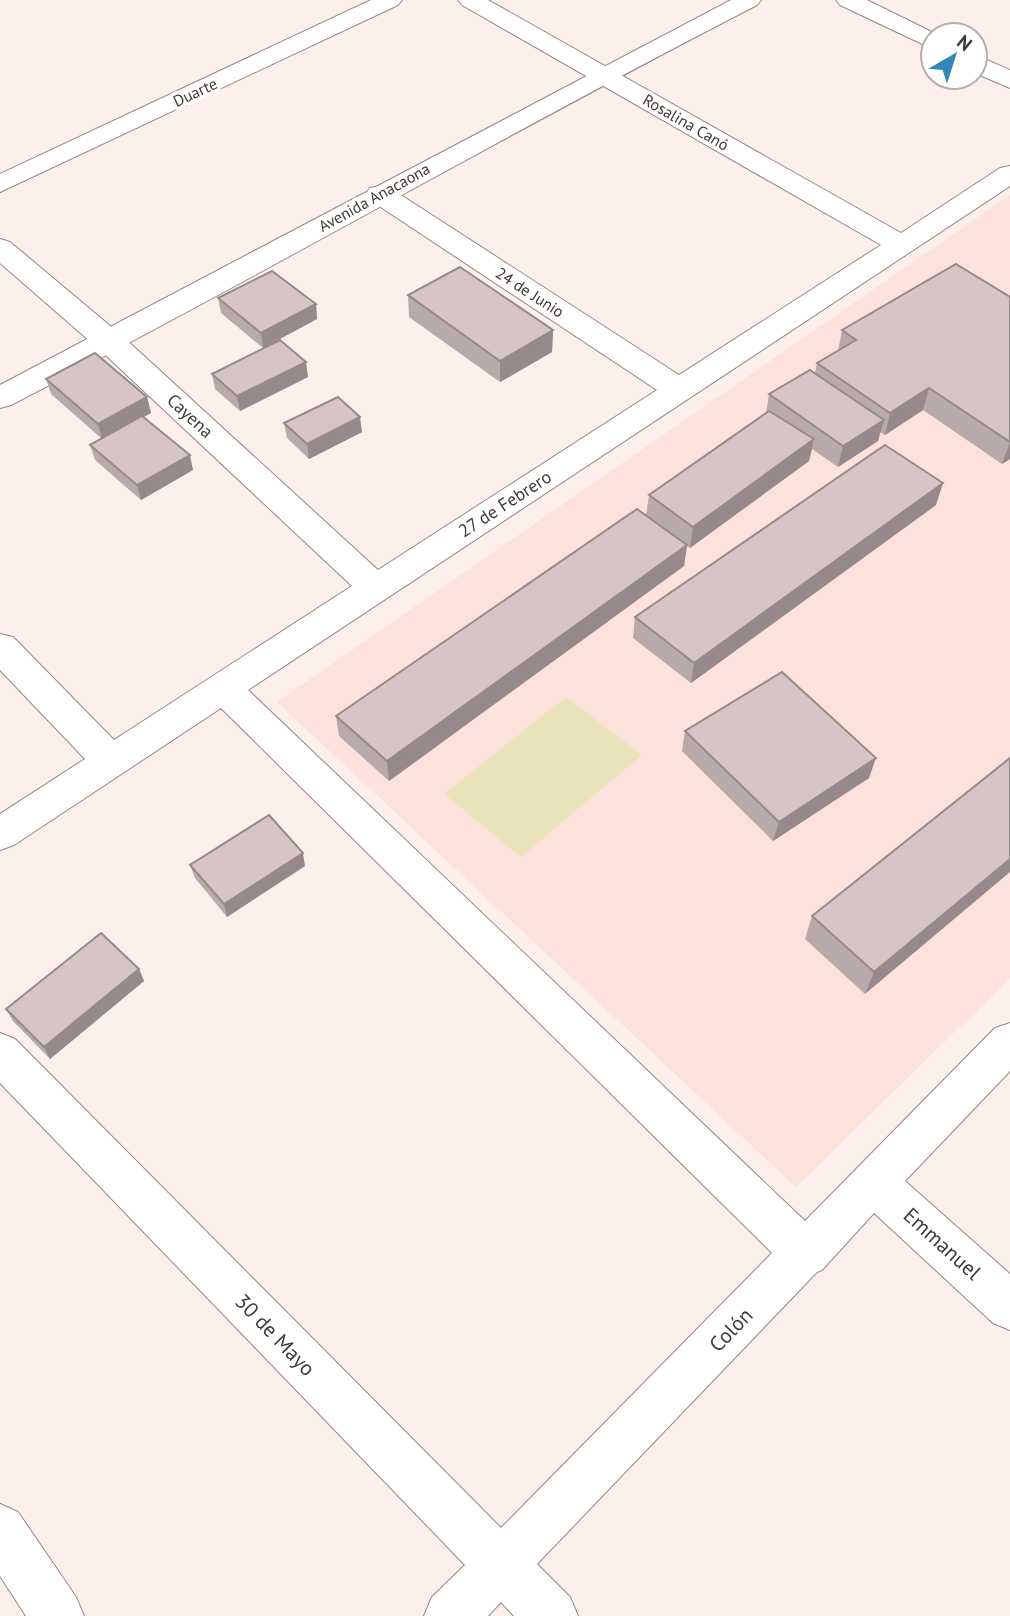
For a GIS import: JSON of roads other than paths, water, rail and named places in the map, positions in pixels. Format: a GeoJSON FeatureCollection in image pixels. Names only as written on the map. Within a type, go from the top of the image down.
{"type":"FeatureCollection","features":[{"type":"Feature","properties":{"kind":"street","name":"Duarte"},"geometry":{"type":"LineString","coordinates":[[0,184],[390,0]]}},
{"type":"Feature","properties":{"kind":"street","name":"Rosalina Canó"},"geometry":{"type":"LineString","coordinates":[[470,0],[902,245]]}},
{"type":"Feature","properties":{"kind":"street","name":"Avenida Anacaona"},"geometry":{"type":"LineString","coordinates":[[0,398],[110,342],[602,74],[749,0]]}},
{"type":"Feature","properties":{"kind":"street"},"geometry":{"type":"LineString","coordinates":[[848,0],[919,35]]}},
{"type":"Feature","properties":{"kind":"street"},"geometry":{"type":"LineString","coordinates":[[989,70],[1010,80]]}},
{"type":"Feature","properties":{"kind":"street","name":"27 de Febrero"},"geometry":{"type":"LineString","coordinates":[[0,834],[1010,174]]}},
{"type":"Feature","properties":{"kind":"street","name":"24 de Junio"},"geometry":{"type":"LineString","coordinates":[[380,194],[680,390]]}},
{"type":"Feature","properties":{"kind":"street","name":"Cayena"},"geometry":{"type":"LineString","coordinates":[[0,248],[110,342],[376,588]]}},
{"type":"Feature","properties":{"kind":"street"},"geometry":{"type":"LineString","coordinates":[[0,647],[111,763]]}},
{"type":"Feature","properties":{"kind":"street"},"geometry":{"type":"LineString","coordinates":[[223,688],[806,1254]]}},
{"type":"Feature","properties":{"kind":"street","name":"Colón"},"geometry":{"type":"LineString","coordinates":[[452,1616],[1010,1042]]}},
{"type":"Feature","properties":{"kind":"street","name":"30 de Mayo"},"geometry":{"type":"LineString","coordinates":[[0,1053],[499,1566],[551,1616]]}},
{"type":"Feature","properties":{"kind":"street","name":"Emmanuel"},"geometry":{"type":"LineString","coordinates":[[874,1183],[1010,1306]]}},
{"type":"Feature","properties":{"kind":"street"},"geometry":{"type":"LineString","coordinates":[[0,1530],[57,1616]]}}]}
